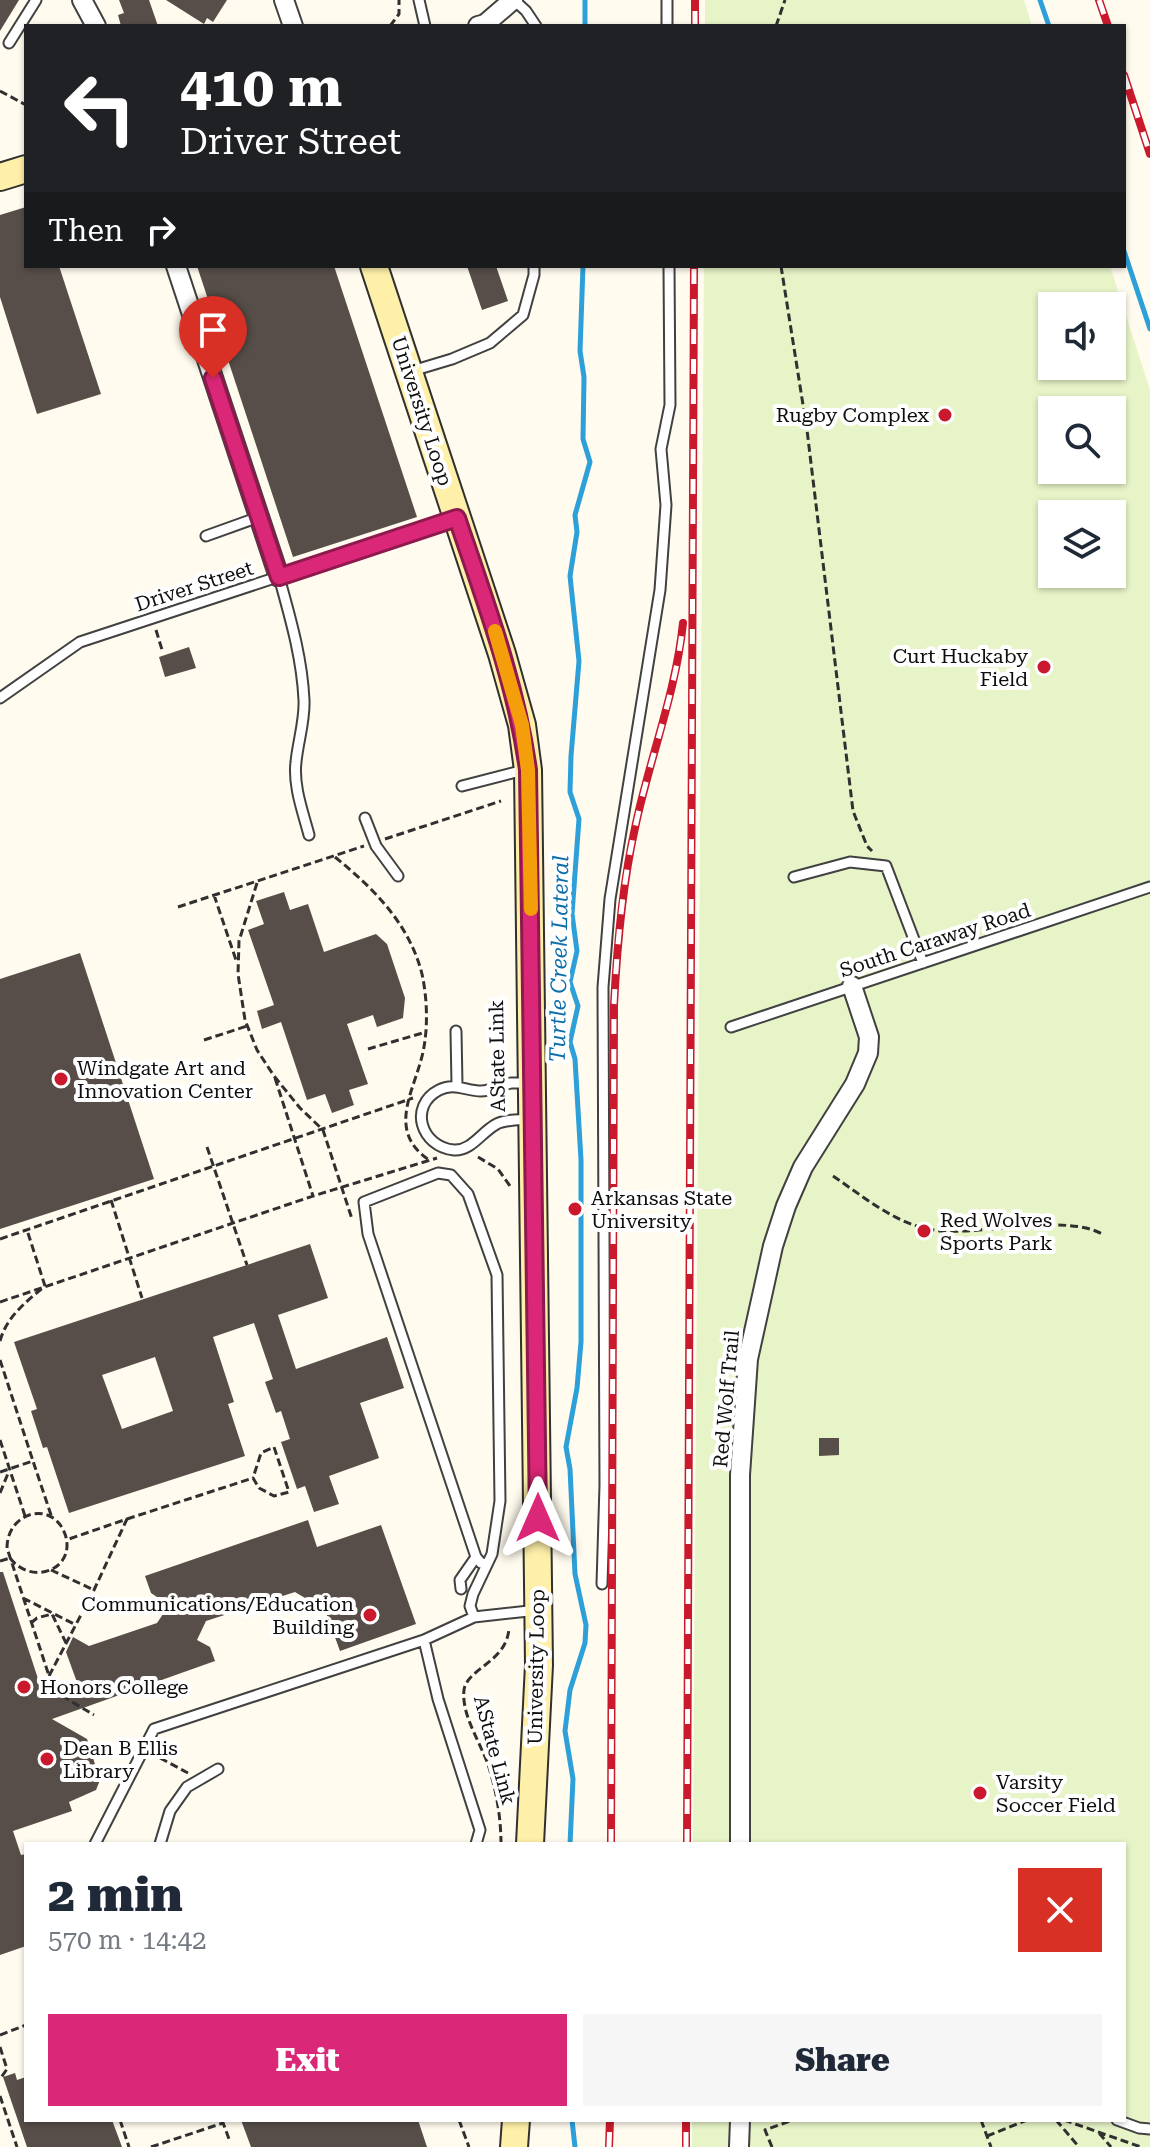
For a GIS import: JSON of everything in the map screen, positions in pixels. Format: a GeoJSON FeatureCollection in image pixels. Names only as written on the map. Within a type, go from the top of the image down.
{"type":"FeatureCollection","features":[{"type":"Feature","properties":{"kind":"street"},"geometry":{"type":"LineString","coordinates":[[284,0],[292,24]]}},
{"type":"Feature","properties":{"kind":"street"},"geometry":{"type":"LineString","coordinates":[[482,24],[513,0]]}},
{"type":"Feature","properties":{"kind":"street"},"geometry":{"type":"LineString","coordinates":[[86,2],[95,24]]}},
{"type":"Feature","properties":{"kind":"street"},"geometry":{"type":"LineString","coordinates":[[0,177],[24,170]]}},
{"type":"Feature","properties":{"kind":"street"},"geometry":{"type":"LineString","coordinates":[[177,268],[279,577]]}},
{"type":"Feature","properties":{"kind":"street","name":"University Loop"},"geometry":{"type":"LineString","coordinates":[[375,268],[506,668],[522,725],[528,770],[539,1665],[530,1842]]}},
{"type":"Feature","properties":{"kind":"street","name":"Red Wolf Trail"},"geometry":{"type":"LineString","coordinates":[[740,1842],[740,1475],[748,1359],[773,1246],[786,1206],[803,1167],[855,1084],[868,1053],[869,1037],[852,986]]}},
{"type":"Feature","properties":{"kind":"street"},"geometry":{"type":"LineString","coordinates":[[514,2147],[516,2122]]}},
{"type":"Feature","properties":{"kind":"street"},"geometry":{"type":"LineString","coordinates":[[739,2147],[740,2122]]}},
{"type":"Feature","properties":{"kind":"lane"},"geometry":{"type":"LineString","coordinates":[[9,43],[36,0]]}},
{"type":"Feature","properties":{"kind":"lane"},"geometry":{"type":"LineString","coordinates":[[419,0],[425,24]]}},
{"type":"Feature","properties":{"kind":"lane"},"geometry":{"type":"LineString","coordinates":[[513,0],[535,24]]}},
{"type":"Feature","properties":{"kind":"lane"},"geometry":{"type":"LineString","coordinates":[[667,0],[667,24]]}},
{"type":"Feature","properties":{"kind":"lane"},"geometry":{"type":"LineString","coordinates":[[409,372],[490,343],[523,315],[534,268]]}},
{"type":"Feature","properties":{"kind":"lane"},"geometry":{"type":"LineString","coordinates":[[602,1584],[605,1485],[603,987],[610,899],[660,590],[666,505],[661,449],[670,405],[669,268]]}},
{"type":"Feature","properties":{"kind":"lane"},"geometry":{"type":"LineString","coordinates":[[206,536],[259,517]]}},
{"type":"Feature","properties":{"kind":"lane","name":"Driver Street"},"geometry":{"type":"LineString","coordinates":[[0,698],[80,642],[457,518]]}},
{"type":"Feature","properties":{"kind":"lane"},"geometry":{"type":"LineString","coordinates":[[279,577],[298,650],[304,701],[302,734],[295,764],[309,835]]}},
{"type":"Feature","properties":{"kind":"lane"},"geometry":{"type":"LineString","coordinates":[[462,786],[528,770]]}},
{"type":"Feature","properties":{"kind":"lane"},"geometry":{"type":"LineString","coordinates":[[365,818],[376,846],[398,876]]}},
{"type":"Feature","properties":{"kind":"lane"},"geometry":{"type":"LineString","coordinates":[[794,877],[850,862],[886,866],[923,963]]}},
{"type":"Feature","properties":{"kind":"lane","name":"South Caraway Road"},"geometry":{"type":"LineString","coordinates":[[731,1027],[1150,887]]}},
{"type":"Feature","properties":{"kind":"lane"},"geometry":{"type":"LineString","coordinates":[[456,1031],[457,1085]]}},
{"type":"Feature","properties":{"kind":"lane"},"geometry":{"type":"LineString","coordinates":[[533,1083],[511,1083],[482,1091],[457,1085],[439,1090],[425,1102],[420,1115],[428,1138],[441,1148],[458,1150],[468,1146],[496,1123],[533,1118]]}},
{"type":"Feature","properties":{"kind":"lane"},"geometry":{"type":"LineString","coordinates":[[474,1617],[470,1606],[492,1554],[500,1501],[497,1275],[468,1194],[451,1175],[438,1173],[364,1202],[368,1234],[476,1557],[487,1564]]}},
{"type":"Feature","properties":{"kind":"lane"},"geometry":{"type":"LineString","coordinates":[[461,1589],[460,1580],[476,1557]]}},
{"type":"Feature","properties":{"kind":"lane"},"geometry":{"type":"LineString","coordinates":[[96,1842],[154,1729],[399,1649],[474,1617],[538,1610]]}},
{"type":"Feature","properties":{"kind":"lane"},"geometry":{"type":"LineString","coordinates":[[424,1640],[438,1699],[480,1830],[477,1842]]}},
{"type":"Feature","properties":{"kind":"lane"},"geometry":{"type":"LineString","coordinates":[[161,1842],[170,1811],[187,1787],[218,1769]]}},
{"type":"Feature","properties":{"kind":"lane"},"geometry":{"type":"LineString","coordinates":[[1122,2122],[1150,2129]]}},
{"type":"Feature","properties":{"kind":"path"},"geometry":{"type":"LineString","coordinates":[[392,24],[399,14],[399,0]]}},
{"type":"Feature","properties":{"kind":"path"},"geometry":{"type":"LineString","coordinates":[[777,24],[785,0]]}},
{"type":"Feature","properties":{"kind":"path"},"geometry":{"type":"LineString","coordinates":[[0,91],[24,104]]}},
{"type":"Feature","properties":{"kind":"path"},"geometry":{"type":"LineString","coordinates":[[781,268],[807,430],[853,811],[867,846],[886,866]]}},
{"type":"Feature","properties":{"kind":"path"},"geometry":{"type":"LineString","coordinates":[[152,619],[163,653]]}},
{"type":"Feature","properties":{"kind":"path"},"geometry":{"type":"LineString","coordinates":[[385,839],[501,801]]}},
{"type":"Feature","properties":{"kind":"path"},"geometry":{"type":"LineString","coordinates":[[178,907],[364,846]]}},
{"type":"Feature","properties":{"kind":"path"},"geometry":{"type":"LineString","coordinates":[[335,857],[367,883],[395,914],[422,974],[426,1032],[405,1130],[418,1151],[440,1164]]}},
{"type":"Feature","properties":{"kind":"path"},"geometry":{"type":"LineString","coordinates":[[257,883],[239,941],[239,967],[247,1026],[257,1050],[274,1076],[323,1130],[356,1230]]}},
{"type":"Feature","properties":{"kind":"path"},"geometry":{"type":"LineString","coordinates":[[214,895],[239,967]]}},
{"type":"Feature","properties":{"kind":"path"},"geometry":{"type":"LineString","coordinates":[[204,1040],[247,1026]]}},
{"type":"Feature","properties":{"kind":"path"},"geometry":{"type":"LineString","coordinates":[[368,1049],[426,1032]]}},
{"type":"Feature","properties":{"kind":"path"},"geometry":{"type":"LineString","coordinates":[[274,1076],[313,1196]]}},
{"type":"Feature","properties":{"kind":"path"},"geometry":{"type":"LineString","coordinates":[[0,1239],[409,1101],[419,1093],[414,1106]]}},
{"type":"Feature","properties":{"kind":"path"},"geometry":{"type":"LineString","coordinates":[[0,1302],[313,1196],[427,1159],[441,1158],[423,1147],[415,1136],[413,1114]]}},
{"type":"Feature","properties":{"kind":"path"},"geometry":{"type":"LineString","coordinates":[[207,1147],[247,1265]]}},
{"type":"Feature","properties":{"kind":"path"},"geometry":{"type":"LineString","coordinates":[[473,1156],[498,1169],[512,1188],[512,1174]]}},
{"type":"Feature","properties":{"kind":"path"},"geometry":{"type":"LineString","coordinates":[[833,1176],[904,1223],[916,1226],[941,1231],[1078,1225],[1102,1234]]}},
{"type":"Feature","properties":{"kind":"path"},"geometry":{"type":"LineString","coordinates":[[111,1200],[142,1298]]}},
{"type":"Feature","properties":{"kind":"path"},"geometry":{"type":"LineString","coordinates":[[27,1230],[45,1286]]}},
{"type":"Feature","properties":{"kind":"path"},"geometry":{"type":"LineString","coordinates":[[0,1341],[14,1313],[45,1286]]}},
{"type":"Feature","properties":{"kind":"path"},"geometry":{"type":"LineString","coordinates":[[0,1360],[52,1518]]}},
{"type":"Feature","properties":{"kind":"path"},"geometry":{"type":"LineString","coordinates":[[0,1440],[25,1516]]}},
{"type":"Feature","properties":{"kind":"path"},"geometry":{"type":"LineString","coordinates":[[274,1447],[289,1492],[274,1496],[259,1488],[253,1478],[261,1453],[274,1447]]}},
{"type":"Feature","properties":{"kind":"path"},"geometry":{"type":"LineString","coordinates":[[0,1472],[33,1461]]}},
{"type":"Feature","properties":{"kind":"path"},"geometry":{"type":"LineString","coordinates":[[0,1493],[10,1469]]}},
{"type":"Feature","properties":{"kind":"path"},"geometry":{"type":"LineString","coordinates":[[66,1540],[253,1478]]}},
{"type":"Feature","properties":{"kind":"path"},"geometry":{"type":"LineString","coordinates":[[10,1558],[24,1571],[33,1574],[51,1570],[63,1557],[64,1531],[44,1514],[25,1516],[16,1521],[8,1535],[7,1548],[10,1558],[31,1623],[54,1691],[94,1715]]}},
{"type":"Feature","properties":{"kind":"path"},"geometry":{"type":"LineString","coordinates":[[49,1676],[127,1519]]}},
{"type":"Feature","properties":{"kind":"path"},"geometry":{"type":"LineString","coordinates":[[0,1530],[8,1535]]}},
{"type":"Feature","properties":{"kind":"path"},"geometry":{"type":"LineString","coordinates":[[0,1561],[10,1558]]}},
{"type":"Feature","properties":{"kind":"path"},"geometry":{"type":"LineString","coordinates":[[51,1570],[94,1590]]}},
{"type":"Feature","properties":{"kind":"path"},"geometry":{"type":"LineString","coordinates":[[23,1598],[76,1625]]}},
{"type":"Feature","properties":{"kind":"path","name":"AState Link"},"geometry":{"type":"LineString","coordinates":[[501,1842],[490,1771],[466,1708],[464,1688],[468,1680],[494,1659],[505,1645],[509,1635],[509,1612]]}},
{"type":"Feature","properties":{"kind":"path"},"geometry":{"type":"LineString","coordinates":[[31,1623],[52,1614]]}},
{"type":"Feature","properties":{"kind":"path"},"geometry":{"type":"LineString","coordinates":[[52,1614],[66,1643]]}},
{"type":"Feature","properties":{"kind":"path"},"geometry":{"type":"LineString","coordinates":[[160,1758],[191,1775]]}},
{"type":"Feature","properties":{"kind":"path"},"geometry":{"type":"LineString","coordinates":[[0,2035],[24,2026]]}},
{"type":"Feature","properties":{"kind":"path"},"geometry":{"type":"LineString","coordinates":[[0,2047],[7,2069],[0,2079]]}},
{"type":"Feature","properties":{"kind":"path"},"geometry":{"type":"LineString","coordinates":[[0,2096],[17,2147]]}},
{"type":"Feature","properties":{"kind":"path"},"geometry":{"type":"LineString","coordinates":[[121,2122],[129,2147]]}},
{"type":"Feature","properties":{"kind":"path"},"geometry":{"type":"LineString","coordinates":[[154,2146],[219,2122]]}},
{"type":"Feature","properties":{"kind":"path"},"geometry":{"type":"LineString","coordinates":[[222,2122],[229,2139]]}},
{"type":"Feature","properties":{"kind":"path"},"geometry":{"type":"LineString","coordinates":[[460,2122],[469,2147]]}},
{"type":"Feature","properties":{"kind":"path"},"geometry":{"type":"LineString","coordinates":[[772,2147],[765,2130],[787,2122]]}},
{"type":"Feature","properties":{"kind":"path"},"geometry":{"type":"LineString","coordinates":[[982,2122],[991,2147]]}},
{"type":"Feature","properties":{"kind":"path"},"geometry":{"type":"LineString","coordinates":[[987,2136],[1022,2122]]}},
{"type":"Feature","properties":{"kind":"path"},"geometry":{"type":"LineString","coordinates":[[1058,2122],[1079,2147]]}},
{"type":"Feature","properties":{"kind":"path"},"geometry":{"type":"LineString","coordinates":[[1070,2122],[1141,2147]]}},
{"type":"Feature","properties":{"kind":"path"},"geometry":{"type":"LineString","coordinates":[[1097,2131],[1111,2147]]}},
{"type":"Feature","properties":{"kind":"green space"},"geometry":{"type":"Polygon","coordinates":[[[705,0],[1024,0],[1031,24],[705,24],[705,0]]]}},
{"type":"Feature","properties":{"kind":"green space","name":"Red Wolves Sports Park"},"geometry":{"type":"Polygon","coordinates":[[[704,268],[1111,268],[1118,292],[1038,292],[1038,380],[1126,380],[1126,316],[1150,390],[1150,2147],[692,2147],[692,2122],[1126,2122],[1126,1842],[693,1842],[704,268]]]}},
{"type":"Feature","properties":{"kind":"building"},"geometry":{"type":"Polygon","coordinates":[[[0,0],[19,0],[0,31],[0,0]]]}},
{"type":"Feature","properties":{"kind":"building"},"geometry":{"type":"Polygon","coordinates":[[[119,0],[149,0],[157,24],[120,24],[118,15],[124,13],[119,0]]]}},
{"type":"Feature","properties":{"kind":"building"},"geometry":{"type":"Polygon","coordinates":[[[166,0],[227,0],[213,22],[207,18],[204,24],[166,0]]]}},
{"type":"Feature","properties":{"kind":"building"},"geometry":{"type":"Polygon","coordinates":[[[24,208],[24,268],[60,268],[101,394],[37,414],[0,297],[0,215],[24,208]]]}},
{"type":"Feature","properties":{"kind":"building"},"geometry":{"type":"Polygon","coordinates":[[[198,268],[335,268],[417,517],[293,557],[198,268]]]}},
{"type":"Feature","properties":{"kind":"building"},"geometry":{"type":"Polygon","coordinates":[[[468,268],[497,268],[508,301],[482,310],[468,268]]]}},
{"type":"Feature","properties":{"kind":"building"},"geometry":{"type":"Polygon","coordinates":[[[189,647],[196,668],[165,677],[159,657],[189,647]]]}},
{"type":"Feature","properties":{"kind":"building"},"geometry":{"type":"Polygon","coordinates":[[[284,892],[290,910],[308,904],[324,952],[376,934],[387,944],[405,998],[403,1018],[377,1027],[373,1015],[347,1024],[368,1084],[349,1090],[354,1105],[332,1113],[325,1094],[307,1100],[281,1022],[262,1029],[257,1011],[274,1005],[248,930],[264,924],[256,901],[284,892]]]}},
{"type":"Feature","properties":{"kind":"building","name":"Windgate Art and Innovation Center"},"geometry":{"type":"Polygon","coordinates":[[[80,953],[154,1179],[0,1229],[0,979],[80,953]]]}},
{"type":"Feature","properties":{"kind":"building"},"geometry":{"type":"Polygon","coordinates":[[[310,1244],[328,1298],[278,1315],[296,1369],[387,1337],[404,1388],[360,1403],[379,1458],[329,1476],[339,1504],[314,1512],[305,1486],[297,1489],[281,1442],[290,1439],[281,1411],[276,1413],[265,1382],[273,1379],[254,1323],[213,1337],[234,1402],[228,1404],[245,1456],[69,1513],[47,1447],[43,1448],[31,1411],[37,1409],[14,1342],[310,1244]],[[155,1357],[102,1375],[122,1429],[173,1411],[155,1357]]]}},
{"type":"Feature","properties":{"kind":"building"},"geometry":{"type":"Polygon","coordinates":[[[819,1438],[839,1438],[839,1455],[819,1456],[819,1438]]]}},
{"type":"Feature","properties":{"kind":"building","name":"Communications/Education Building"},"geometry":{"type":"Polygon","coordinates":[[[308,1520],[317,1547],[381,1525],[416,1624],[340,1651],[325,1610],[295,1592],[206,1621],[197,1640],[210,1647],[215,1661],[52,1719],[87,1739],[100,1780],[96,1790],[69,1802],[72,1811],[13,1831],[21,1855],[24,1854],[24,1947],[0,1955],[0,1572],[3,1572],[44,1697],[78,1685],[66,1652],[73,1637],[89,1646],[157,1623],[169,1605],[151,1593],[145,1576],[308,1520]]]}},
{"type":"Feature","properties":{"kind":"building"},"geometry":{"type":"Polygon","coordinates":[[[15,2073],[17,2080],[24,2078],[24,2122],[113,2122],[122,2147],[27,2147],[3,2077],[15,2073]]]}},
{"type":"Feature","properties":{"kind":"building"},"geometry":{"type":"Polygon","coordinates":[[[242,2122],[419,2122],[427,2147],[251,2147],[242,2122]]]}},
{"type":"Feature","properties":{"kind":"waterway","name":"Turtle Creek Lateral"},"geometry":{"type":"LineString","coordinates":[[585,0],[585,24]]}},
{"type":"Feature","properties":{"kind":"waterway"},"geometry":{"type":"LineString","coordinates":[[1040,0],[1048,24]]}},
{"type":"Feature","properties":{"kind":"waterway"},"geometry":{"type":"LineString","coordinates":[[1126,257],[1150,329]]}},
{"type":"Feature","properties":{"kind":"waterway","name":"Turtle Creek Lateral"},"geometry":{"type":"LineString","coordinates":[[570,1842],[573,1779],[565,1731],[570,1690],[585,1643],[586,1625],[575,1574],[570,1469],[566,1447],[577,1388],[581,1342],[581,1160],[575,1059],[570,1042],[578,1006],[570,982],[577,951],[572,914],[579,819],[570,792],[579,661],[570,576],[577,532],[575,515],[590,462],[583,439],[584,377],[580,351],[583,268]]}},
{"type":"Feature","properties":{"kind":"waterway","name":"Turtle Creek Lateral"},"geometry":{"type":"LineString","coordinates":[[572,2122],[575,2147]]}},
{"type":"Feature","properties":{"kind":"railway"},"geometry":{"type":"LineString","coordinates":[[695,0],[695,24]]}},
{"type":"Feature","properties":{"kind":"railway"},"geometry":{"type":"LineString","coordinates":[[1099,0],[1107,24]]}},
{"type":"Feature","properties":{"kind":"railway"},"geometry":{"type":"LineString","coordinates":[[1126,81],[1150,154]]}},
{"type":"Feature","properties":{"kind":"railway"},"geometry":{"type":"LineString","coordinates":[[687,1842],[694,268]]}},
{"type":"Feature","properties":{"kind":"railway"},"geometry":{"type":"LineString","coordinates":[[611,1842],[615,983],[630,850],[675,675],[683,623]]}},
{"type":"Feature","properties":{"kind":"railway"},"geometry":{"type":"LineString","coordinates":[[609,2147],[610,2122]]}},
{"type":"Feature","properties":{"kind":"railway"},"geometry":{"type":"LineString","coordinates":[[686,2122],[686,2147]]}},
{"type":"Feature","properties":{"kind":"slow traffic"},"geometry":{"type":"LineString","coordinates":[[495,631],[522,725],[528,770],[531,909]]}},
{"type":"Feature","properties":{"kind":"place","name":"Rugby Complex"},"geometry":{"type":"Point","coordinates":[945,415]}},
{"type":"Feature","properties":{"kind":"place","name":"Curt Huckaby Field"},"geometry":{"type":"Point","coordinates":[1044,667]}},
{"type":"Feature","properties":{"kind":"place","name":"Windgate Art and Innovation Center"},"geometry":{"type":"Point","coordinates":[61,1079]}},
{"type":"Feature","properties":{"kind":"place","name":"Arkansas State University"},"geometry":{"type":"Point","coordinates":[575,1209]}},
{"type":"Feature","properties":{"kind":"place","name":"Red Wolves Sports Park"},"geometry":{"type":"Point","coordinates":[924,1231]}},
{"type":"Feature","properties":{"kind":"place","name":"Communications/Education Building"},"geometry":{"type":"Point","coordinates":[370,1615]}},
{"type":"Feature","properties":{"kind":"place","name":"Honors College"},"geometry":{"type":"Point","coordinates":[24,1687]}},
{"type":"Feature","properties":{"kind":"place","name":"Dean B Ellis Library"},"geometry":{"type":"Point","coordinates":[47,1759]}},
{"type":"Feature","properties":{"kind":"place","name":"Varsity Soccer Field"},"geometry":{"type":"Point","coordinates":[980,1793]}},
{"type":"Feature","properties":{"kind":"route"},"geometry":{"type":"LineString","coordinates":[[213,378],[279,577],[457,518],[502,654],[522,725],[528,770],[538,1518]]}}]}
